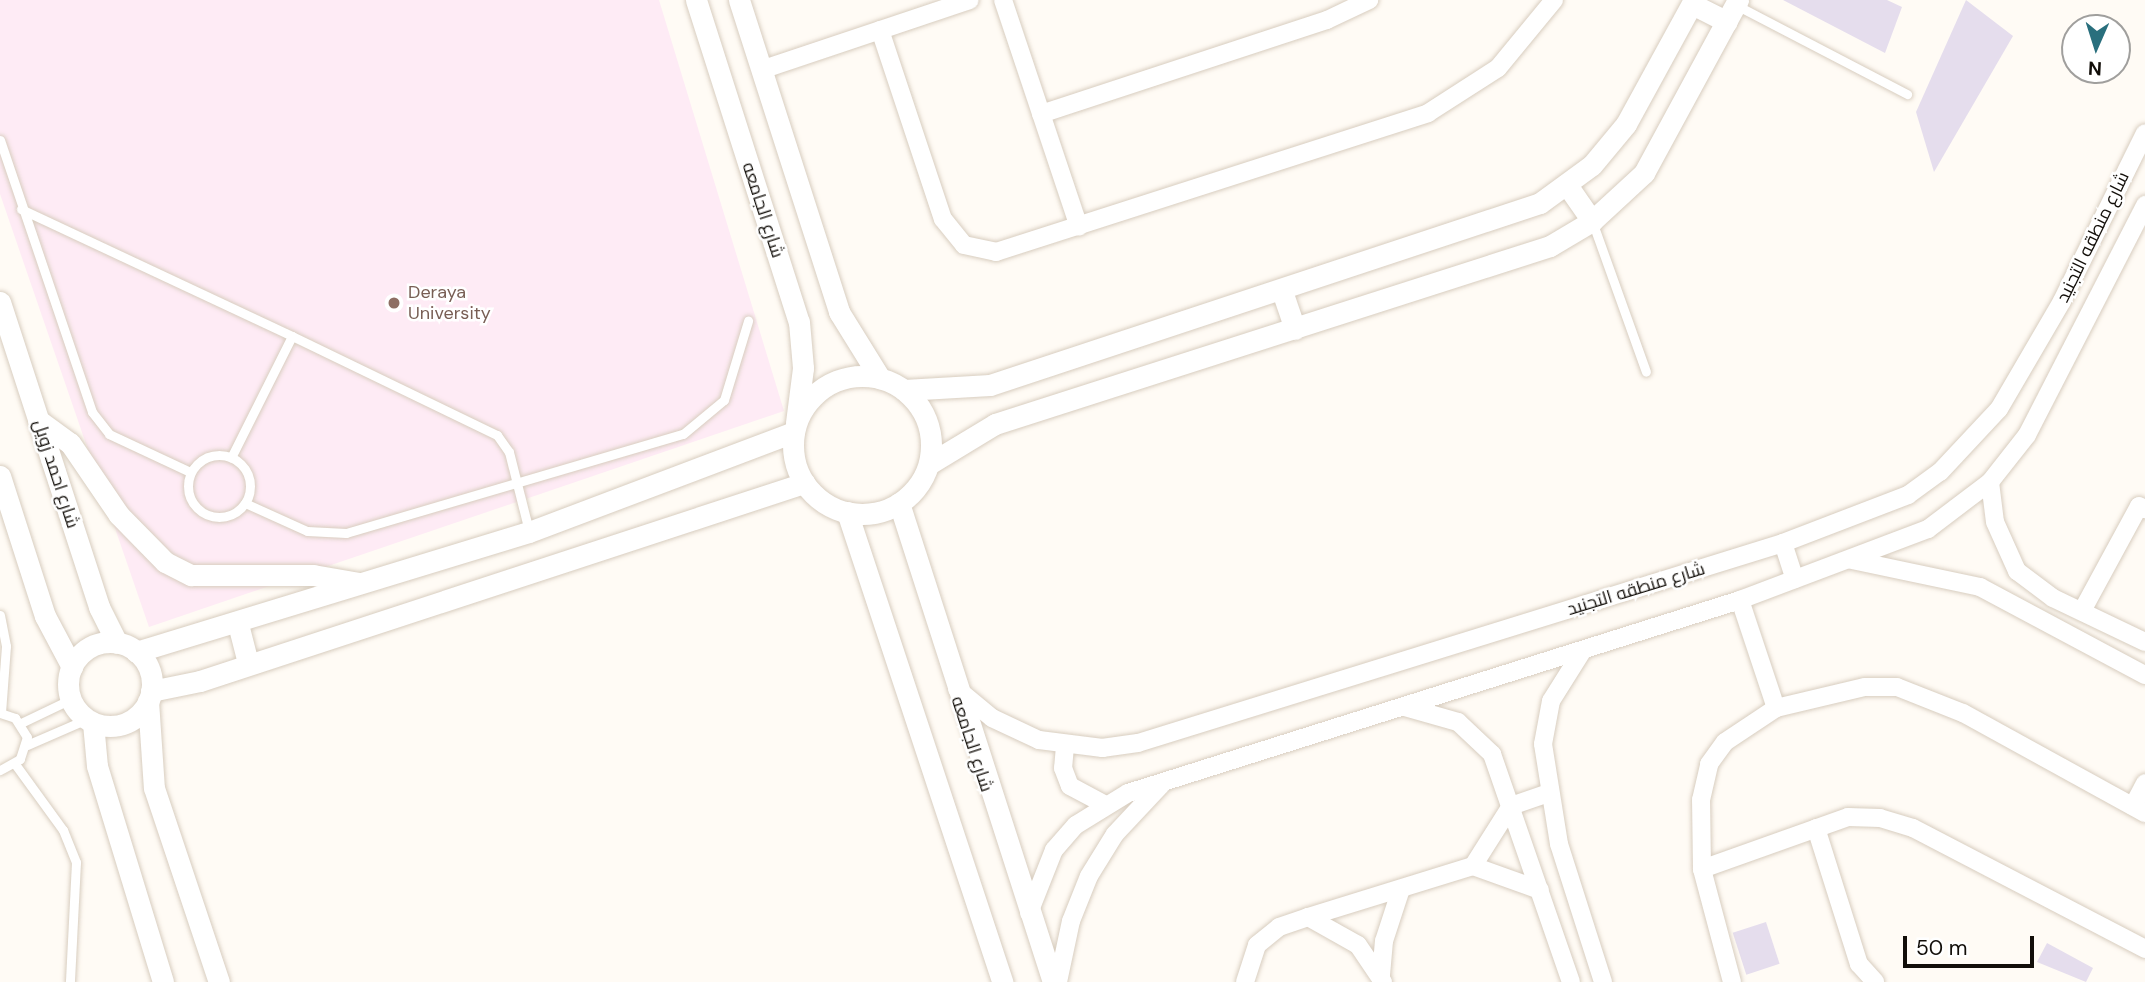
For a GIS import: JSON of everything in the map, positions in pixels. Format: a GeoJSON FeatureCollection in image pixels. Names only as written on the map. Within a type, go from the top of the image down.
{"type":"FeatureCollection","features":[{"type":"Feature","properties":{"kind":"street","name":"شارع الجامعه"},"geometry":{"type":"LineString","coordinates":[[696,0],[799,322],[803,369],[795,428]]}},
{"type":"Feature","properties":{"kind":"street"},"geometry":{"type":"LineString","coordinates":[[739,0],[839,312],[880,378],[904,390],[925,415],[929,464]]}},
{"type":"Feature","properties":{"kind":"street"},"geometry":{"type":"LineString","coordinates":[[761,70],[970,0]]}},
{"type":"Feature","properties":{"kind":"street"},"geometry":{"type":"LineString","coordinates":[[1003,0],[1079,227]]}},
{"type":"Feature","properties":{"kind":"street"},"geometry":{"type":"LineString","coordinates":[[1041,114],[1327,20],[1369,0]]}},
{"type":"Feature","properties":{"kind":"street"},"geometry":{"type":"LineString","coordinates":[[880,30],[951,234],[971,248],[996,252],[1428,113],[1498,68],[1554,0]]}},
{"type":"Feature","properties":{"kind":"street"},"geometry":{"type":"LineString","coordinates":[[795,428],[794,459],[804,483],[847,512],[874,513],[899,503],[929,464],[986,428],[1550,246],[1592,221],[1620,199],[1664,144],[1734,9],[1693,2],[1626,124],[1567,185],[1510,217],[990,385],[904,390]]}},
{"type":"Feature","properties":{"kind":"street","name":"شارع منطقه التجنيد"},"geometry":{"type":"LineString","coordinates":[[953,684],[992,718],[1065,746],[1138,743],[1783,543],[1908,495],[1970,443],[2029,361],[2145,133]]}},
{"type":"Feature","properties":{"kind":"street"},"geometry":{"type":"LineString","coordinates":[[1567,185],[1592,221]]}},
{"type":"Feature","properties":{"kind":"street","name":"شارع منطقه التجنيد"},"geometry":{"type":"LineString","coordinates":[[1029,913],[1054,850],[1104,804],[1166,781],[1740,600],[1928,529],[1990,482],[2027,435],[2145,205]]}},
{"type":"Feature","properties":{"kind":"street"},"geometry":{"type":"LineString","coordinates":[[2121,252],[2145,233]]}},
{"type":"Feature","properties":{"kind":"street"},"geometry":{"type":"LineString","coordinates":[[1282,291],[1295,329]]}},
{"type":"Feature","properties":{"kind":"street","name":"شارع احمد زويل"},"geometry":{"type":"LineString","coordinates":[[1,309],[38,420],[126,648]]}},
{"type":"Feature","properties":{"kind":"street"},"geometry":{"type":"LineString","coordinates":[[72,667],[95,645],[126,648],[238,624],[529,532],[795,428],[830,384],[880,378]]}},
{"type":"Feature","properties":{"kind":"street"},"geometry":{"type":"LineString","coordinates":[[38,420],[70,443],[139,539],[173,566],[191,575],[313,575],[364,584]]}},
{"type":"Feature","properties":{"kind":"street"},"geometry":{"type":"LineString","coordinates":[[0,476],[45,616],[72,667],[71,699],[90,721],[97,766],[163,982]]}},
{"type":"Feature","properties":{"kind":"street"},"geometry":{"type":"LineString","coordinates":[[1990,482],[2004,549],[2031,585],[2145,642]]}},
{"type":"Feature","properties":{"kind":"street"},"geometry":{"type":"LineString","coordinates":[[90,721],[125,723],[150,696],[804,483]]}},
{"type":"Feature","properties":{"kind":"street","name":"شارع الجامعه"},"geometry":{"type":"LineString","coordinates":[[899,503],[953,684],[1029,913],[1056,982]]}},
{"type":"Feature","properties":{"kind":"street"},"geometry":{"type":"LineString","coordinates":[[2082,611],[2143,503]]}},
{"type":"Feature","properties":{"kind":"street"},"geometry":{"type":"LineString","coordinates":[[847,512],[1002,982]]}},
{"type":"Feature","properties":{"kind":"street"},"geometry":{"type":"LineString","coordinates":[[1783,543],[1795,579]]}},
{"type":"Feature","properties":{"kind":"street"},"geometry":{"type":"LineString","coordinates":[[1849,560],[1939,574],[2040,618],[2145,675]]}},
{"type":"Feature","properties":{"kind":"street"},"geometry":{"type":"LineString","coordinates":[[2040,618],[2053,597]]}},
{"type":"Feature","properties":{"kind":"street"},"geometry":{"type":"LineString","coordinates":[[1740,600],[1776,708]]}},
{"type":"Feature","properties":{"kind":"street"},"geometry":{"type":"LineString","coordinates":[[238,624],[248,663]]}},
{"type":"Feature","properties":{"kind":"street"},"geometry":{"type":"LineString","coordinates":[[126,648],[149,670],[154,788],[219,982]]}},
{"type":"Feature","properties":{"kind":"street"},"geometry":{"type":"LineString","coordinates":[[1401,707],[1447,718],[1476,737],[1492,754],[1569,978],[1600,974],[1548,793],[1544,722],[1564,676],[1584,650]]}},
{"type":"Feature","properties":{"kind":"street"},"geometry":{"type":"LineString","coordinates":[[1732,982],[1702,869],[1699,824],[1709,764],[1744,726],[1776,708],[1865,687],[1896,687],[1963,713],[2139,809],[2145,783]]}},
{"type":"Feature","properties":{"kind":"street"},"geometry":{"type":"LineString","coordinates":[[1065,746],[1063,768],[1070,786],[1104,804]]}},
{"type":"Feature","properties":{"kind":"street"},"geometry":{"type":"LineString","coordinates":[[1056,982],[1071,921],[1089,876],[1115,834],[1166,781]]}},
{"type":"Feature","properties":{"kind":"street"},"geometry":{"type":"LineString","coordinates":[[1245,982],[1257,945],[1279,927],[1400,892],[1473,866],[1511,806],[1548,793]]}},
{"type":"Feature","properties":{"kind":"street"},"geometry":{"type":"LineString","coordinates":[[1702,869],[1848,817],[1913,828],[2145,949]]}},
{"type":"Feature","properties":{"kind":"street"},"geometry":{"type":"LineString","coordinates":[[1816,828],[1859,964],[1875,982]]}},
{"type":"Feature","properties":{"kind":"street"},"geometry":{"type":"LineString","coordinates":[[1473,866],[1540,890]]}},
{"type":"Feature","properties":{"kind":"street"},"geometry":{"type":"LineString","coordinates":[[1382,978],[1386,932],[1400,892]]}},
{"type":"Feature","properties":{"kind":"street"},"geometry":{"type":"LineString","coordinates":[[1308,917],[1343,933],[1382,978]]}},
{"type":"Feature","properties":{"kind":"lane"},"geometry":{"type":"LineString","coordinates":[[1734,9],[1907,94]]}},
{"type":"Feature","properties":{"kind":"lane"},"geometry":{"type":"LineString","coordinates":[[0,140],[21,209],[92,412],[109,434],[190,472]]}},
{"type":"Feature","properties":{"kind":"lane"},"geometry":{"type":"LineString","coordinates":[[21,209],[497,435],[509,452],[514,486],[529,532]]}},
{"type":"Feature","properties":{"kind":"lane"},"geometry":{"type":"LineString","coordinates":[[1592,221],[1646,372]]}},
{"type":"Feature","properties":{"kind":"lane"},"geometry":{"type":"LineString","coordinates":[[245,503],[323,536],[514,486],[699,425],[732,384],[748,321]]}},
{"type":"Feature","properties":{"kind":"lane"},"geometry":{"type":"LineString","coordinates":[[231,458],[292,336]]}},
{"type":"Feature","properties":{"kind":"lane"},"geometry":{"type":"LineString","coordinates":[[209,457],[231,458],[247,471],[245,503],[228,516],[206,515],[191,501],[190,472],[209,457]]}},
{"type":"Feature","properties":{"kind":"lane"},"geometry":{"type":"LineString","coordinates":[[0,615],[6,646],[0,713],[20,723],[27,745]]}},
{"type":"Feature","properties":{"kind":"lane"},"geometry":{"type":"LineString","coordinates":[[20,723],[71,699]]}},
{"type":"Feature","properties":{"kind":"lane"},"geometry":{"type":"LineString","coordinates":[[0,770],[15,764],[27,745],[90,721]]}},
{"type":"Feature","properties":{"kind":"lane"},"geometry":{"type":"LineString","coordinates":[[15,764],[63,830],[76,862],[70,982]]}},
{"type":"Feature","properties":{"kind":"shaded area","name":"Deraya University"},"geometry":{"type":"Polygon","coordinates":[[[0,0],[659,0],[784,411],[149,627],[0,194],[0,0]]]}},
{"type":"Feature","properties":{"kind":"building"},"geometry":{"type":"Polygon","coordinates":[[[1783,0],[1887,0],[1902,7],[1885,53],[1783,0]]]}},
{"type":"Feature","properties":{"kind":"building"},"geometry":{"type":"Polygon","coordinates":[[[1966,0],[2013,36],[1934,172],[1916,112],[1966,0]]]}},
{"type":"Feature","properties":{"kind":"building"},"geometry":{"type":"Polygon","coordinates":[[[1766,922],[1780,964],[1746,975],[1733,933],[1766,922]]]}},
{"type":"Feature","properties":{"kind":"building"},"geometry":{"type":"Polygon","coordinates":[[[2047,943],[2093,968],[2086,982],[2037,962],[2047,943]]]}},
{"type":"Feature","properties":{"kind":"place","name":"Deraya University"},"geometry":{"type":"Point","coordinates":[394,303]}}]}
